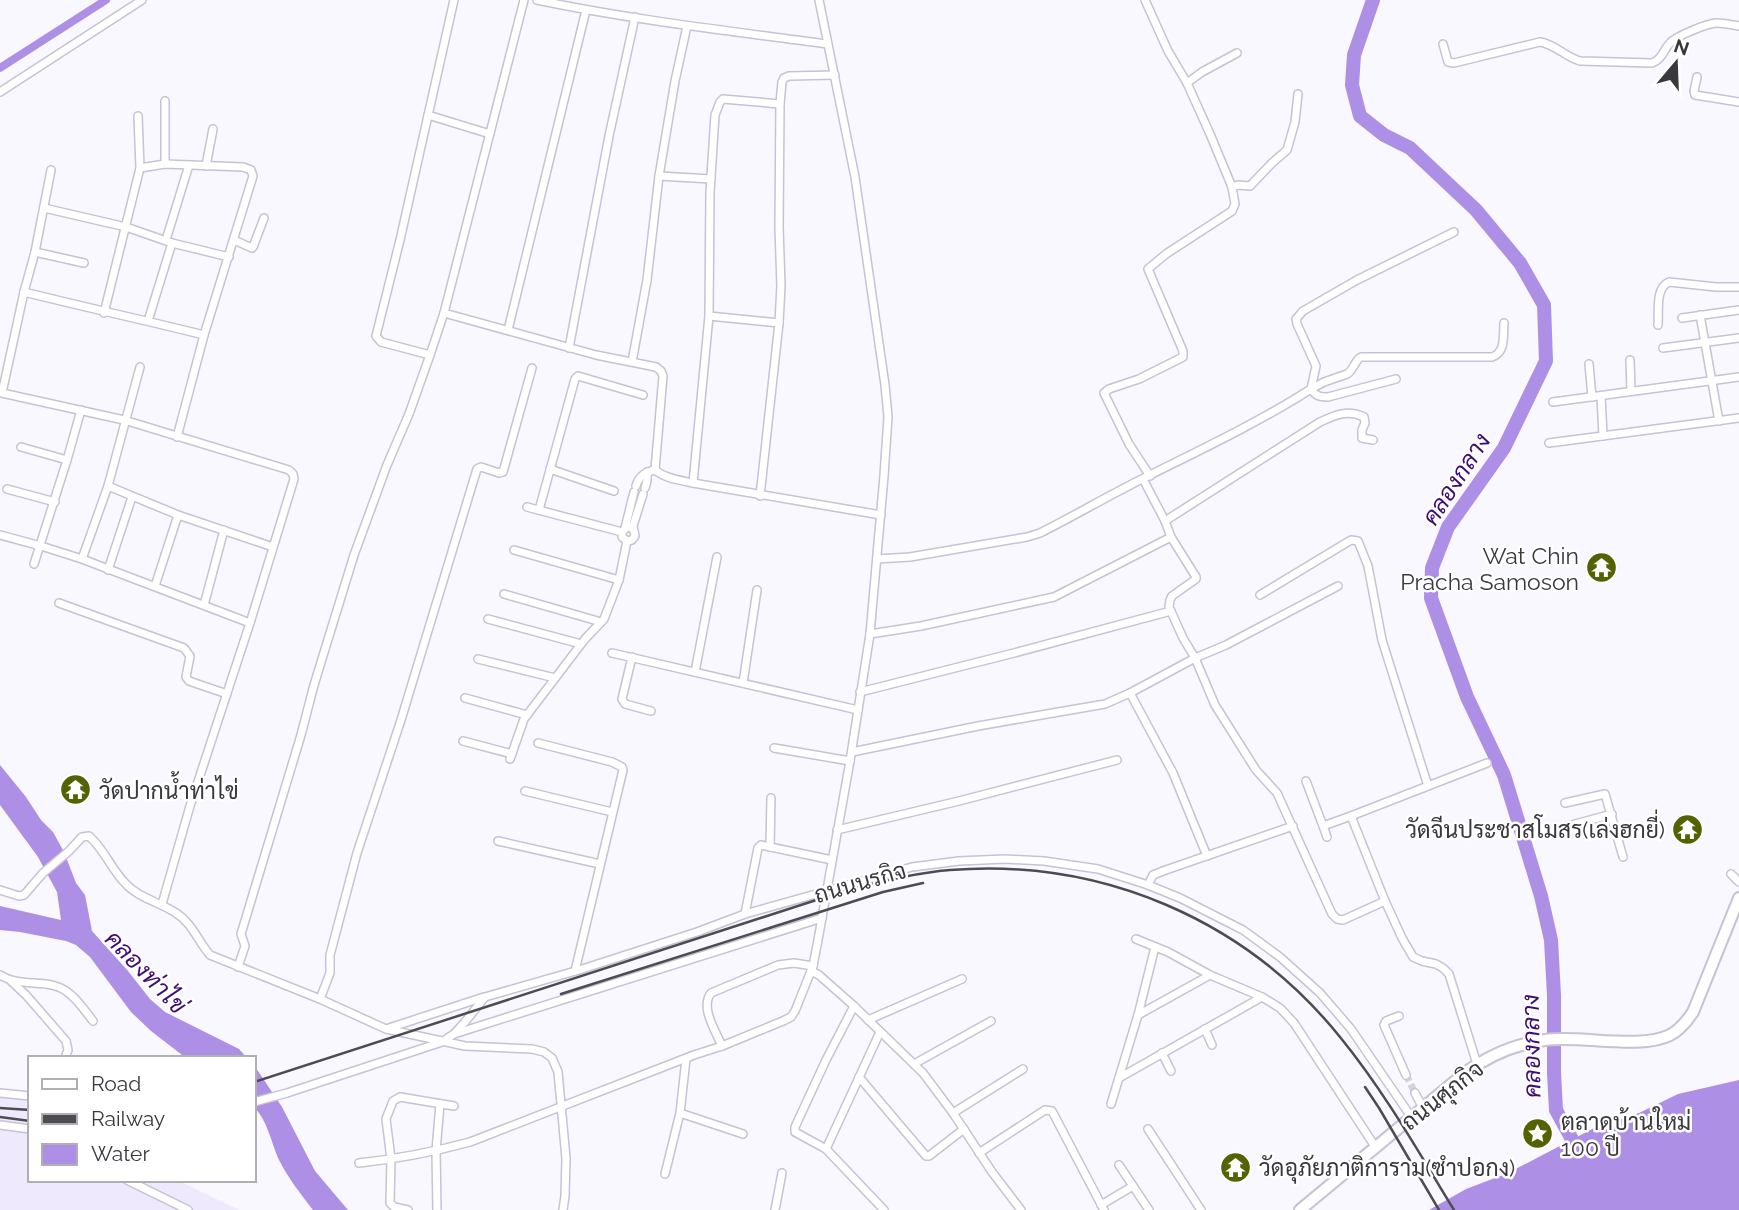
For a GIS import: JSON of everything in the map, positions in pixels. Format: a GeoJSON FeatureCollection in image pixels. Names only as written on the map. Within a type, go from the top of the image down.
{"type":"FeatureCollection","features":[{"type":"Feature","properties":{"kind":"main road","name":"ถนนศุภกิจ"},"geometry":{"type":"LineString","coordinates":[[1300,1210],[1477,1064],[1497,1053],[1525,1044],[1555,1039],[1637,1041],[1660,1038],[1681,1028],[1693,1012],[1735,916],[1739,898]]}},
{"type":"Feature","properties":{"kind":"street"},"geometry":{"type":"LineString","coordinates":[[0,92],[142,0]]}},
{"type":"Feature","properties":{"kind":"street"},"geometry":{"type":"LineString","coordinates":[[430,355],[381,342],[376,336],[454,0]]}},
{"type":"Feature","properties":{"kind":"street"},"geometry":{"type":"LineString","coordinates":[[238,967],[245,946],[241,934],[302,735],[346,578],[365,523],[410,414],[444,313],[524,0]]}},
{"type":"Feature","properties":{"kind":"street"},"geometry":{"type":"LineString","coordinates":[[537,0],[687,26],[827,44]]}},
{"type":"Feature","properties":{"kind":"street"},"geometry":{"type":"LineString","coordinates":[[359,1163],[436,1151],[470,1142],[791,1017],[812,969],[852,752],[870,634],[888,417],[855,177],[819,0]]}},
{"type":"Feature","properties":{"kind":"street"},"geometry":{"type":"LineString","coordinates":[[1145,0],[1210,134],[1232,187],[1235,204],[1232,211],[1166,254],[1148,269],[1183,351],[1183,357],[1104,393],[1146,477],[1171,537],[1196,577],[1172,596],[1169,604],[1215,705],[1256,770],[1277,793],[1332,914],[1343,920],[1385,901]]}},
{"type":"Feature","properties":{"kind":"street"},"geometry":{"type":"LineString","coordinates":[[508,330],[586,10]]}},
{"type":"Feature","properties":{"kind":"street"},"geometry":{"type":"LineString","coordinates":[[569,348],[609,136],[635,17]]}},
{"type":"Feature","properties":{"kind":"street"},"geometry":{"type":"LineString","coordinates":[[1443,44],[1448,62],[1454,63],[1540,42],[1580,61],[1652,63],[1658,61],[1670,42],[1709,24],[1739,26]]}},
{"type":"Feature","properties":{"kind":"street"},"geometry":{"type":"LineString","coordinates":[[632,362],[647,280],[659,176],[687,26]]}},
{"type":"Feature","properties":{"kind":"street"},"geometry":{"type":"LineString","coordinates":[[1187,83],[1237,53]]}},
{"type":"Feature","properties":{"kind":"street"},"geometry":{"type":"LineString","coordinates":[[760,495],[781,286],[779,227],[782,82],[789,76],[835,75]]}},
{"type":"Feature","properties":{"kind":"street"},"geometry":{"type":"LineString","coordinates":[[1697,77],[1695,95],[1739,102]]}},
{"type":"Feature","properties":{"kind":"street"},"geometry":{"type":"LineString","coordinates":[[1232,187],[1250,186],[1287,150],[1295,122],[1298,94]]}},
{"type":"Feature","properties":{"kind":"street"},"geometry":{"type":"LineString","coordinates":[[694,483],[709,316],[715,115],[723,99],[780,104]]}},
{"type":"Feature","properties":{"kind":"street"},"geometry":{"type":"LineString","coordinates":[[165,101],[165,164]]}},
{"type":"Feature","properties":{"kind":"street"},"geometry":{"type":"LineString","coordinates":[[104,313],[140,168],[138,116]]}},
{"type":"Feature","properties":{"kind":"street"},"geometry":{"type":"LineString","coordinates":[[428,116],[491,134]]}},
{"type":"Feature","properties":{"kind":"street"},"geometry":{"type":"LineString","coordinates":[[206,166],[213,129]]}},
{"type":"Feature","properties":{"kind":"street"},"geometry":{"type":"LineString","coordinates":[[140,168],[165,164],[243,167],[251,170],[253,176],[204,335],[177,437]]}},
{"type":"Feature","properties":{"kind":"street"},"geometry":{"type":"LineString","coordinates":[[148,320],[190,165]]}},
{"type":"Feature","properties":{"kind":"street"},"geometry":{"type":"LineString","coordinates":[[51,170],[2,393],[124,420],[289,470],[294,479],[190,806],[162,904]]}},
{"type":"Feature","properties":{"kind":"street"},"geometry":{"type":"LineString","coordinates":[[659,176],[711,179]]}},
{"type":"Feature","properties":{"kind":"street"},"geometry":{"type":"LineString","coordinates":[[44,208],[126,227],[229,257]]}},
{"type":"Feature","properties":{"kind":"street"},"geometry":{"type":"LineString","coordinates":[[234,240],[253,247],[264,218]]}},
{"type":"Feature","properties":{"kind":"street"},"geometry":{"type":"LineString","coordinates":[[1396,379],[1328,397],[1315,395],[1311,389],[1316,366],[1296,319],[1303,311],[1368,274],[1454,232]]}},
{"type":"Feature","properties":{"kind":"street"},"geometry":{"type":"LineString","coordinates":[[35,251],[84,264]]}},
{"type":"Feature","properties":{"kind":"street"},"geometry":{"type":"LineString","coordinates":[[1658,325],[1660,291],[1664,284],[1669,282],[1739,288]]}},
{"type":"Feature","properties":{"kind":"street"},"geometry":{"type":"LineString","coordinates":[[24,292],[204,335]]}},
{"type":"Feature","properties":{"kind":"street"},"geometry":{"type":"LineString","coordinates":[[1682,318],[1739,310]]}},
{"type":"Feature","properties":{"kind":"street"},"geometry":{"type":"LineString","coordinates":[[444,313],[569,348],[662,370],[651,471],[622,537],[626,541]]}},
{"type":"Feature","properties":{"kind":"street"},"geometry":{"type":"LineString","coordinates":[[1700,315],[1719,421]]}},
{"type":"Feature","properties":{"kind":"street"},"geometry":{"type":"LineString","coordinates":[[709,316],[779,323]]}},
{"type":"Feature","properties":{"kind":"street"},"geometry":{"type":"LineString","coordinates":[[877,559],[1027,537],[1052,527],[1221,440],[1324,382],[1347,374],[1361,358],[1498,355],[1504,323]]}},
{"type":"Feature","properties":{"kind":"street"},"geometry":{"type":"LineString","coordinates":[[1663,348],[1739,338]]}},
{"type":"Feature","properties":{"kind":"street"},"geometry":{"type":"LineString","coordinates":[[1630,360],[1631,391]]}},
{"type":"Feature","properties":{"kind":"street"},"geometry":{"type":"LineString","coordinates":[[1589,365],[1603,436]]}},
{"type":"Feature","properties":{"kind":"street"},"geometry":{"type":"LineString","coordinates":[[82,559],[108,486],[139,367]]}},
{"type":"Feature","properties":{"kind":"street"},"geometry":{"type":"LineString","coordinates":[[320,999],[330,973],[330,955],[357,853],[401,720],[477,469],[481,467],[503,472],[532,368]]}},
{"type":"Feature","properties":{"kind":"street"},"geometry":{"type":"LineString","coordinates":[[539,510],[575,379],[578,376],[643,395]]}},
{"type":"Feature","properties":{"kind":"street"},"geometry":{"type":"LineString","coordinates":[[1553,402],[1739,377]]}},
{"type":"Feature","properties":{"kind":"street"},"geometry":{"type":"LineString","coordinates":[[34,564],[81,410]]}},
{"type":"Feature","properties":{"kind":"street"},"geometry":{"type":"LineString","coordinates":[[1165,521],[1335,415],[1353,412],[1364,417],[1366,419],[1362,438],[1373,440]]}},
{"type":"Feature","properties":{"kind":"street"},"geometry":{"type":"LineString","coordinates":[[1549,443],[1739,418]]}},
{"type":"Feature","properties":{"kind":"street"},"geometry":{"type":"LineString","coordinates":[[21,447],[67,460]]}},
{"type":"Feature","properties":{"kind":"street"},"geometry":{"type":"LineString","coordinates":[[550,469],[614,491]]}},
{"type":"Feature","properties":{"kind":"street"},"geometry":{"type":"LineString","coordinates":[[651,471],[668,478],[694,483],[881,515]]}},
{"type":"Feature","properties":{"kind":"street"},"geometry":{"type":"LineString","coordinates":[[626,529],[638,479],[651,471]]}},
{"type":"Feature","properties":{"kind":"street"},"geometry":{"type":"LineString","coordinates":[[108,486],[178,515],[273,547]]}},
{"type":"Feature","properties":{"kind":"street"},"geometry":{"type":"LineString","coordinates":[[7,489],[55,502]]}},
{"type":"Feature","properties":{"kind":"street"},"geometry":{"type":"LineString","coordinates":[[108,570],[132,497]]}},
{"type":"Feature","properties":{"kind":"street"},"geometry":{"type":"LineString","coordinates":[[527,507],[635,533],[634,538],[626,541]]}},
{"type":"Feature","properties":{"kind":"street"},"geometry":{"type":"LineString","coordinates":[[155,586],[178,515]]}},
{"type":"Feature","properties":{"kind":"street"},"geometry":{"type":"LineString","coordinates":[[204,605],[224,530]]}},
{"type":"Feature","properties":{"kind":"street"},"geometry":{"type":"LineString","coordinates":[[0,535],[82,559],[250,623]]}},
{"type":"Feature","properties":{"kind":"street"},"geometry":{"type":"LineString","coordinates":[[870,634],[921,626],[1054,597],[1171,537]]}},
{"type":"Feature","properties":{"kind":"street"},"geometry":{"type":"LineString","coordinates":[[1261,595],[1351,540],[1358,541],[1367,566],[1382,640],[1428,786]]}},
{"type":"Feature","properties":{"kind":"street"},"geometry":{"type":"LineString","coordinates":[[463,741],[511,757],[527,715],[601,622],[619,580],[626,541]]}},
{"type":"Feature","properties":{"kind":"street"},"geometry":{"type":"LineString","coordinates":[[514,550],[619,580]]}},
{"type":"Feature","properties":{"kind":"street"},"geometry":{"type":"LineString","coordinates":[[695,672],[717,557]]}},
{"type":"Feature","properties":{"kind":"street"},"geometry":{"type":"LineString","coordinates":[[852,752],[1105,704],[1338,586]]}},
{"type":"Feature","properties":{"kind":"street"},"geometry":{"type":"LineString","coordinates":[[743,684],[757,590]]}},
{"type":"Feature","properties":{"kind":"street"},"geometry":{"type":"LineString","coordinates":[[504,594],[601,622]]}},
{"type":"Feature","properties":{"kind":"street"},"geometry":{"type":"LineString","coordinates":[[59,603],[184,648],[190,656],[186,672],[189,681],[227,694]]}},
{"type":"Feature","properties":{"kind":"street"},"geometry":{"type":"LineString","coordinates":[[860,692],[1171,611]]}},
{"type":"Feature","properties":{"kind":"street"},"geometry":{"type":"LineString","coordinates":[[488,619],[581,644]]}},
{"type":"Feature","properties":{"kind":"street"},"geometry":{"type":"LineString","coordinates":[[612,653],[858,710]]}},
{"type":"Feature","properties":{"kind":"street"},"geometry":{"type":"LineString","coordinates":[[632,657],[622,699],[625,704],[651,711]]}},
{"type":"Feature","properties":{"kind":"street"},"geometry":{"type":"LineString","coordinates":[[478,659],[555,678]]}},
{"type":"Feature","properties":{"kind":"street"},"geometry":{"type":"LineString","coordinates":[[1130,693],[1173,773],[1207,856]]}},
{"type":"Feature","properties":{"kind":"street"},"geometry":{"type":"LineString","coordinates":[[465,698],[527,715]]}},
{"type":"Feature","properties":{"kind":"street"},"geometry":{"type":"LineString","coordinates":[[538,743],[612,762],[623,770],[575,971]]}},
{"type":"Feature","properties":{"kind":"street"},"geometry":{"type":"LineString","coordinates":[[774,748],[850,761]]}},
{"type":"Feature","properties":{"kind":"street"},"geometry":{"type":"LineString","coordinates":[[837,830],[1117,760]]}},
{"type":"Feature","properties":{"kind":"street"},"geometry":{"type":"LineString","coordinates":[[1323,826],[1488,763]]}},
{"type":"Feature","properties":{"kind":"street"},"geometry":{"type":"LineString","coordinates":[[1306,781],[1327,837]]}},
{"type":"Feature","properties":{"kind":"street"},"geometry":{"type":"LineString","coordinates":[[525,791],[612,812]]}},
{"type":"Feature","properties":{"kind":"street"},"geometry":{"type":"LineString","coordinates":[[1566,803],[1606,795],[1623,857]]}},
{"type":"Feature","properties":{"kind":"street"},"geometry":{"type":"LineString","coordinates":[[770,847],[771,798]]}},
{"type":"Feature","properties":{"kind":"street"},"geometry":{"type":"LineString","coordinates":[[1553,830],[1612,814]]}},
{"type":"Feature","properties":{"kind":"street"},"geometry":{"type":"LineString","coordinates":[[1351,816],[1385,901],[1413,957],[1436,964],[1449,974],[1477,1064]]}},
{"type":"Feature","properties":{"kind":"street"},"geometry":{"type":"LineString","coordinates":[[1148,885],[1153,875],[1293,826]]}},
{"type":"Feature","properties":{"kind":"street"},"geometry":{"type":"LineString","coordinates":[[0,890],[22,897],[82,836],[89,836],[108,858],[123,882],[134,892],[178,914],[190,925],[210,955],[387,1029],[465,1046],[544,1052],[552,1058],[558,1072],[566,1158],[563,1210]]}},
{"type":"Feature","properties":{"kind":"street"},"geometry":{"type":"LineString","coordinates":[[498,841],[600,864]]}},
{"type":"Feature","properties":{"kind":"street"},"geometry":{"type":"LineString","coordinates":[[745,914],[758,848],[761,845],[832,860]]}},
{"type":"Feature","properties":{"kind":"street","name":"ถนนนรกิจ"},"geometry":{"type":"LineString","coordinates":[[387,1029],[697,932],[745,914],[912,867],[959,861],[1044,860],[1098,869],[1148,885],[1242,930],[1280,957],[1320,993],[1351,1029],[1412,1118]]}},
{"type":"Feature","properties":{"kind":"street"},"geometry":{"type":"LineString","coordinates":[[1731,874],[1739,882]]}},
{"type":"Feature","properties":{"kind":"street"},"geometry":{"type":"LineString","coordinates":[[454,1034],[822,918]]}},
{"type":"Feature","properties":{"kind":"street"},"geometry":{"type":"LineString","coordinates":[[1136,939],[1168,952],[1210,975],[1262,996],[1280,1008],[1294,1023],[1376,1148]]}},
{"type":"Feature","properties":{"kind":"street"},"geometry":{"type":"LineString","coordinates":[[1111,1104],[1155,947]]}},
{"type":"Feature","properties":{"kind":"street"},"geometry":{"type":"LineString","coordinates":[[722,1046],[707,1010],[706,1002],[711,993],[778,965],[794,963],[812,969],[914,1064],[953,1113],[1021,1210]]}},
{"type":"Feature","properties":{"kind":"street"},"geometry":{"type":"LineString","coordinates":[[0,975],[10,980],[26,995],[66,1041],[68,1050],[66,1056]]}},
{"type":"Feature","properties":{"kind":"street"},"geometry":{"type":"LineString","coordinates":[[1138,1015],[1210,975]]}},
{"type":"Feature","properties":{"kind":"street"},"geometry":{"type":"LineString","coordinates":[[867,1020],[962,979]]}},
{"type":"Feature","properties":{"kind":"street"},"geometry":{"type":"LineString","coordinates":[[10,980],[59,987],[68,992],[93,1021]]}},
{"type":"Feature","properties":{"kind":"street"},"geometry":{"type":"LineString","coordinates":[[1119,1078],[1262,996]]}},
{"type":"Feature","properties":{"kind":"street"},"geometry":{"type":"LineString","coordinates":[[256,1101],[442,1042],[454,1034],[485,997]]}},
{"type":"Feature","properties":{"kind":"street"},"geometry":{"type":"LineString","coordinates":[[854,1006],[795,1127],[795,1132],[825,1149],[884,1210]]}},
{"type":"Feature","properties":{"kind":"street"},"geometry":{"type":"LineString","coordinates":[[1399,1016],[1386,1021],[1384,1025],[1406,1075]]}},
{"type":"Feature","properties":{"kind":"street"},"geometry":{"type":"LineString","coordinates":[[914,1064],[991,1021]]}},
{"type":"Feature","properties":{"kind":"street"},"geometry":{"type":"LineString","coordinates":[[1205,1029],[1212,1045]]}},
{"type":"Feature","properties":{"kind":"street"},"geometry":{"type":"LineString","coordinates":[[825,1149],[880,1032]]}},
{"type":"Feature","properties":{"kind":"street"},"geometry":{"type":"LineString","coordinates":[[1162,1053],[1171,1071]]}},
{"type":"Feature","properties":{"kind":"street"},"geometry":{"type":"LineString","coordinates":[[665,1174],[680,1113],[686,1059]]}},
{"type":"Feature","properties":{"kind":"street"},"geometry":{"type":"LineString","coordinates":[[953,1113],[1023,1069]]}},
{"type":"Feature","properties":{"kind":"street"},"geometry":{"type":"LineString","coordinates":[[859,1077],[926,1156],[964,1129]]}},
{"type":"Feature","properties":{"kind":"street"},"geometry":{"type":"LineString","coordinates":[[0,1093],[28,1096]]}},
{"type":"Feature","properties":{"kind":"street"},"geometry":{"type":"LineString","coordinates":[[1415,1093],[1423,1108]]}},
{"type":"Feature","properties":{"kind":"street"},"geometry":{"type":"LineString","coordinates":[[408,1210],[394,1207],[390,1203],[391,1159],[386,1119],[393,1101],[400,1097],[454,1106]]}},
{"type":"Feature","properties":{"kind":"street"},"geometry":{"type":"LineString","coordinates":[[437,1210],[436,1151],[440,1104]]}},
{"type":"Feature","properties":{"kind":"street"},"geometry":{"type":"LineString","coordinates":[[979,1153],[1045,1110],[1050,1110],[1102,1207],[1133,1186]]}},
{"type":"Feature","properties":{"kind":"street"},"geometry":{"type":"LineString","coordinates":[[680,1113],[743,1134]]}},
{"type":"Feature","properties":{"kind":"street"},"geometry":{"type":"LineString","coordinates":[[0,1125],[28,1129]]}},
{"type":"Feature","properties":{"kind":"street"},"geometry":{"type":"LineString","coordinates":[[1147,1129],[1201,1210]]}},
{"type":"Feature","properties":{"kind":"street"},"geometry":{"type":"LineString","coordinates":[[1119,1164],[1149,1210]]}},
{"type":"Feature","properties":{"kind":"street"},"geometry":{"type":"LineString","coordinates":[[775,1210],[782,1173]]}},
{"type":"Feature","properties":{"kind":"street"},"geometry":{"type":"LineString","coordinates":[[131,1182],[188,1210]]}},
{"type":"Feature","properties":{"kind":"shaded area"},"geometry":{"type":"Polygon","coordinates":[[[0,1096],[28,1100],[28,1124],[0,1121],[0,1096]]]}},
{"type":"Feature","properties":{"kind":"shaded area"},"geometry":{"type":"Polygon","coordinates":[[[0,1128],[28,1131],[28,1182],[181,1182],[239,1210],[0,1210],[0,1128]]]}},
{"type":"Feature","properties":{"kind":"water"},"geometry":{"type":"Polygon","coordinates":[[[0,765],[53,832],[76,883],[85,895],[92,931],[150,999],[165,1012],[239,1049],[245,1056],[183,1056],[131,1012],[90,957],[76,945],[0,930],[0,906],[61,920],[57,892],[38,857],[0,805],[0,765]]]}},
{"type":"Feature","properties":{"kind":"water"},"geometry":{"type":"Polygon","coordinates":[[[256,1068],[282,1107],[315,1171],[348,1210],[313,1210],[278,1158],[258,1112],[256,1068]]]}},
{"type":"Feature","properties":{"kind":"water"},"geometry":{"type":"Polygon","coordinates":[[[1739,1080],[1739,1210],[1429,1210],[1466,1189],[1508,1173],[1594,1128],[1639,1113],[1678,1094],[1739,1080]]]}},
{"type":"Feature","properties":{"kind":"waterway"},"geometry":{"type":"LineString","coordinates":[[0,68],[106,0]]}},
{"type":"Feature","properties":{"kind":"waterway","name":"คลองกลาง"},"geometry":{"type":"LineString","coordinates":[[1373,0],[1354,55],[1352,85],[1360,116],[1384,135],[1410,148],[1476,210],[1520,263],[1544,305],[1546,361],[1504,448],[1448,527],[1432,568],[1431,598],[1467,697],[1504,775],[1541,896],[1551,940],[1556,1110],[1581,1156]]}},
{"type":"Feature","properties":{"kind":"tunnel"},"geometry":{"type":"LineString","coordinates":[[1406,1075],[1415,1093]]}},
{"type":"Feature","properties":{"kind":"railway"},"geometry":{"type":"LineString","coordinates":[[256,1081],[868,885],[950,870],[1006,869],[1061,874],[1115,886],[1166,905],[1215,929],[1260,959],[1302,995],[1340,1037],[1400,1122],[1454,1210]]}},
{"type":"Feature","properties":{"kind":"railway"},"geometry":{"type":"LineString","coordinates":[[561,994],[883,892],[923,883]]}},
{"type":"Feature","properties":{"kind":"railway"},"geometry":{"type":"LineString","coordinates":[[1365,1087],[1439,1210]]}},
{"type":"Feature","properties":{"kind":"railway"},"geometry":{"type":"LineString","coordinates":[[0,1108],[28,1110]]}},
{"type":"Feature","properties":{"kind":"railway"},"geometry":{"type":"LineString","coordinates":[[0,1117],[28,1121]]}},
{"type":"Feature","properties":{"kind":"place","name":"Wat Chin Pracha Samoson"},"geometry":{"type":"Point","coordinates":[1602,568]}},
{"type":"Feature","properties":{"kind":"place","name":"วัดปากน้ำท่าไข่"},"geometry":{"type":"Point","coordinates":[76,790]}},
{"type":"Feature","properties":{"kind":"place","name":"วัดจีนประชาสโมสร(เล่งฮกยี่)"},"geometry":{"type":"Point","coordinates":[1688,829]}},
{"type":"Feature","properties":{"kind":"place","name":"ตลาดบ้านใหม่ 100 ปี"},"geometry":{"type":"Point","coordinates":[1538,1134]}},
{"type":"Feature","properties":{"kind":"place","name":"วัดอุภัยภาติการาม(ซำปอกง)"},"geometry":{"type":"Point","coordinates":[1236,1167]}},
{"type":"Feature","properties":{"kind":"water label","name":"คลองท่าไข่"},"geometry":{"type":"Point","coordinates":[146,972]}}]}
